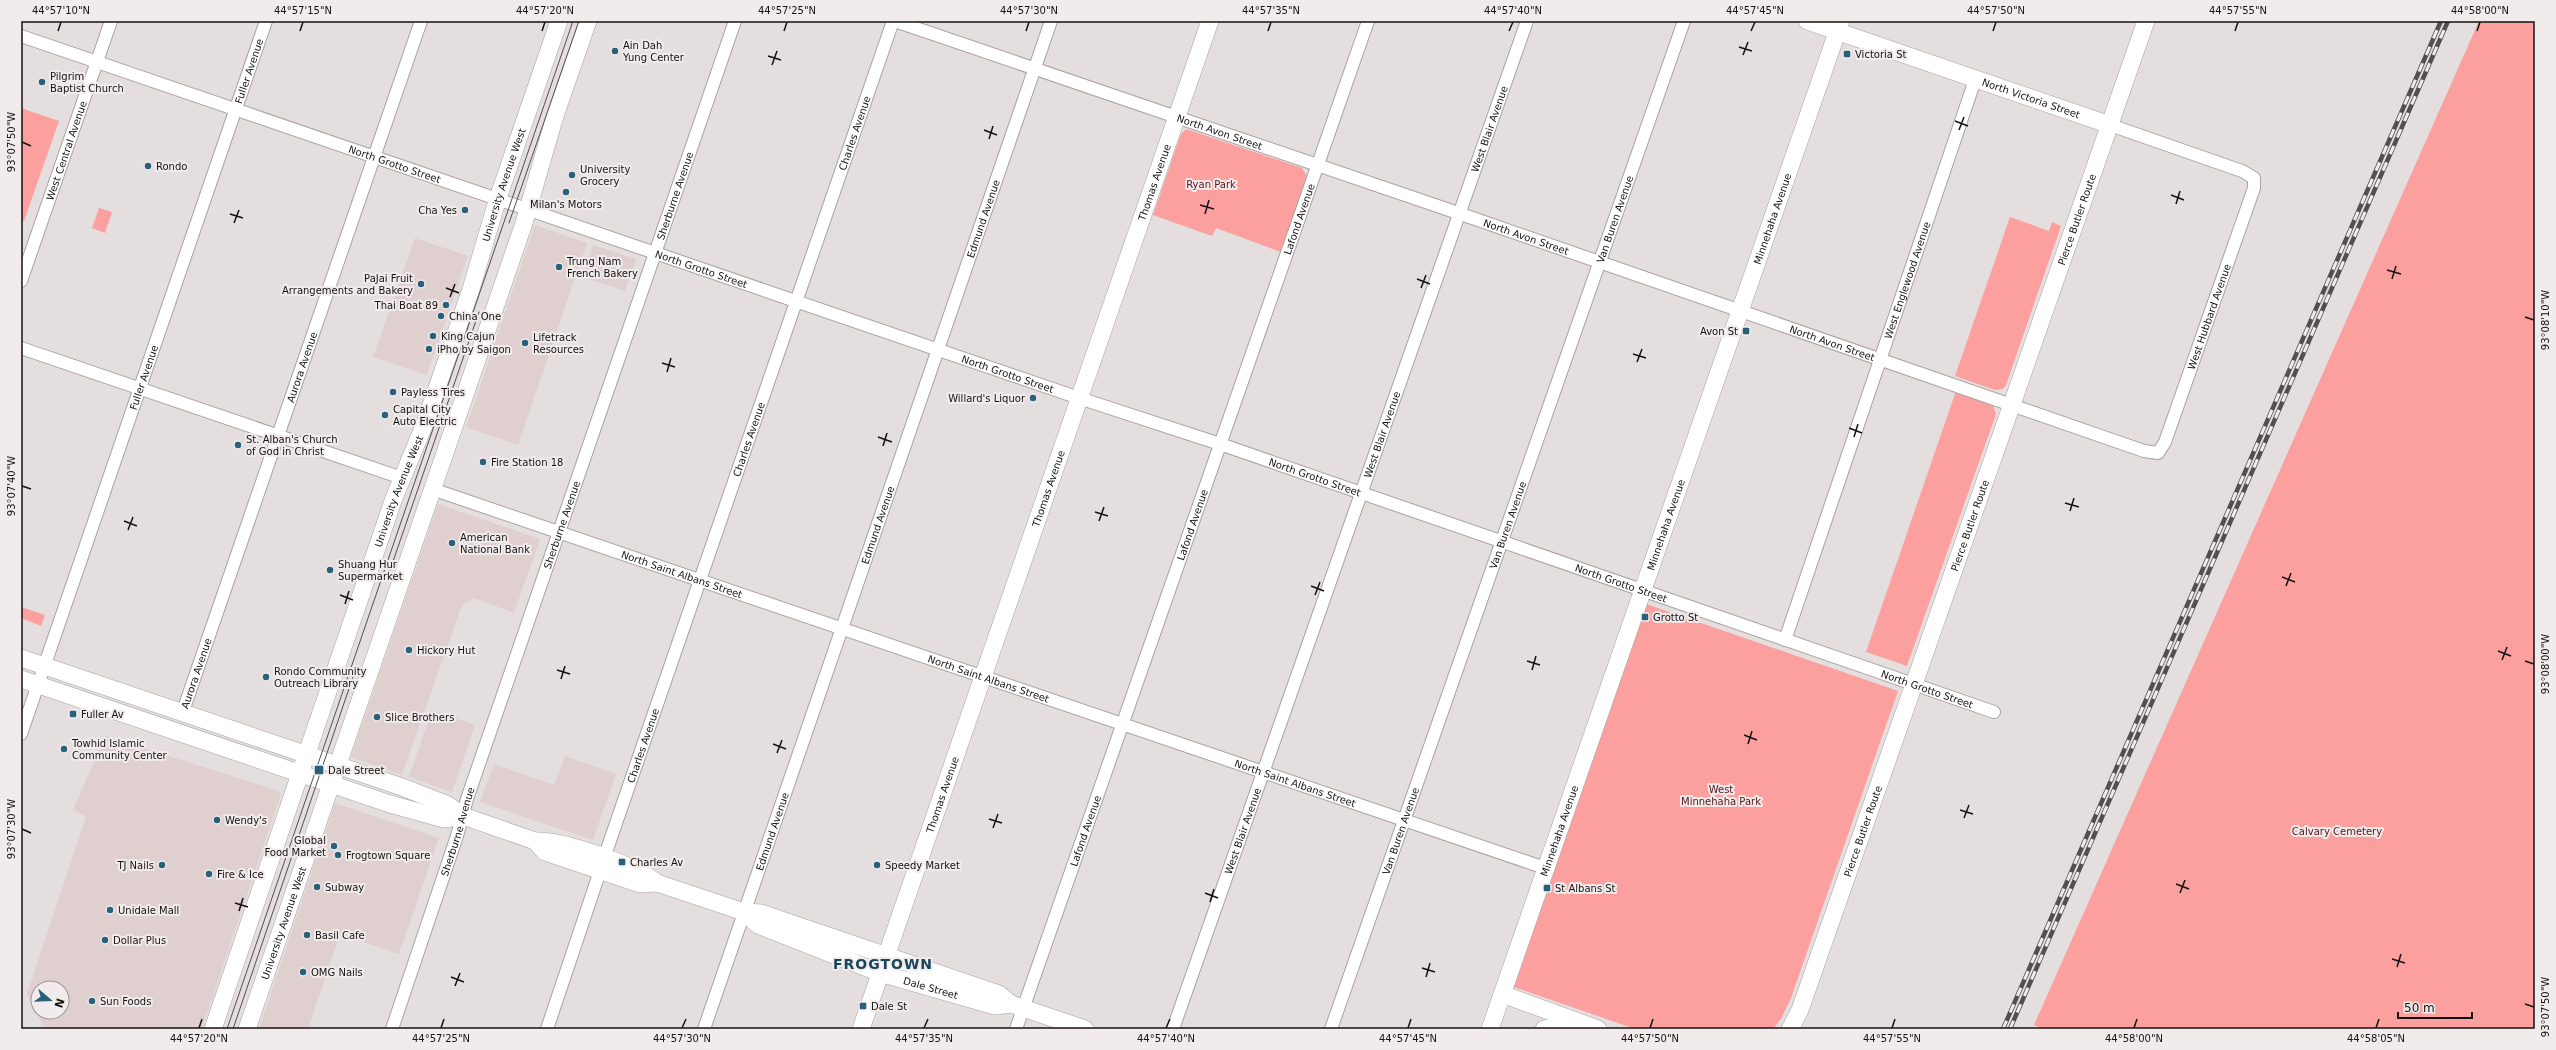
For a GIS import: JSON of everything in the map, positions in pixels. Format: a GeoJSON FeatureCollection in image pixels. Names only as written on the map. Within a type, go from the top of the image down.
{"type":"FeatureCollection","features":[{"type":"Feature","properties":{"kind":"main road","name":"University Avenue West"},"geometry":{"type":"LineString","coordinates":[[213,1029],[305,755],[402,478],[425,423],[466,304],[498,198],[559,21]]}},
{"type":"Feature","properties":{"kind":"main road","name":"University Avenue West"},"geometry":{"type":"LineString","coordinates":[[247,1029],[528,208],[555,116],[588,21]]}},
{"type":"Feature","properties":{"kind":"main road","name":"Thomas Avenue"},"geometry":{"type":"LineString","coordinates":[[861,1029],[1210,21]]}},
{"type":"Feature","properties":{"kind":"main road","name":"North Victoria Street"},"geometry":{"type":"LineString","coordinates":[[1807,21],[1839,26],[1975,80],[2110,125]]}},
{"type":"Feature","properties":{"kind":"main road","name":"Pierce Butler Route"},"geometry":{"type":"LineString","coordinates":[[1790,1029],[1800,1010],[1916,685],[2146,21]]}},
{"type":"Feature","properties":{"kind":"main road","name":"Minnehaha Avenue"},"geometry":{"type":"LineString","coordinates":[[1490,1029],[1641,590],[1839,26]]}},
{"type":"Feature","properties":{"kind":"main road","name":"Dale Street"},"geometry":{"type":"LineString","coordinates":[[21,658],[182,714],[402,787],[448,806],[463,816],[535,841],[545,852],[644,872],[657,883],[744,912],[761,912],[999,994],[1017,1006],[1085,1029]]}},
{"type":"Feature","properties":{"kind":"main road","name":"Dale Street"},"geometry":{"type":"LineString","coordinates":[[21,679],[330,785],[444,819],[463,816]]}},
{"type":"Feature","properties":{"kind":"main road","name":"Dale Street"},"geometry":{"type":"LineString","coordinates":[[744,912],[758,925],[880,973],[995,1006],[1017,1006]]}},
{"type":"Feature","properties":{"kind":"main road"},"geometry":{"type":"LineString","coordinates":[[1502,994],[1594,1028]]}},
{"type":"Feature","properties":{"kind":"main road"},"geometry":{"type":"LineString","coordinates":[[1544,1029],[1558,1026],[1594,1028]]}},
{"type":"Feature","properties":{"kind":"street","name":"West Central Avenue"},"geometry":{"type":"LineString","coordinates":[[21,281],[111,21]]}},
{"type":"Feature","properties":{"kind":"street","name":"Fuller Avenue"},"geometry":{"type":"LineString","coordinates":[[21,734],[266,21]]}},
{"type":"Feature","properties":{"kind":"street","name":"Aurora Avenue"},"geometry":{"type":"LineString","coordinates":[[182,714],[421,21]]}},
{"type":"Feature","properties":{"kind":"street","name":"Sherburne Avenue"},"geometry":{"type":"LineString","coordinates":[[392,1029],[559,531],[735,21]]}},
{"type":"Feature","properties":{"kind":"street","name":"North Avon Street"},"geometry":{"type":"LineString","coordinates":[[894,21],[1740,310],[2144,451],[2158,453]]}},
{"type":"Feature","properties":{"kind":"street","name":"Charles Avenue"},"geometry":{"type":"LineString","coordinates":[[547,1029],[700,579],[894,21]]}},
{"type":"Feature","properties":{"kind":"street","name":"Edmund Avenue"},"geometry":{"type":"LineString","coordinates":[[704,1029],[1051,21]]}},
{"type":"Feature","properties":{"kind":"street","name":"Lafond Avenue"},"geometry":{"type":"LineString","coordinates":[[1016,1029],[1017,1006],[1122,723],[1288,256],[1317,166],[1368,21]]}},
{"type":"Feature","properties":{"kind":"street","name":"West Blair Avenue"},"geometry":{"type":"LineString","coordinates":[[1174,1029],[1526,21]]}},
{"type":"Feature","properties":{"kind":"street","name":"Van Buren Avenue"},"geometry":{"type":"LineString","coordinates":[[1331,1029],[1403,819],[1684,21]]}},
{"type":"Feature","properties":{"kind":"street","name":"North Grotto Street"},"geometry":{"type":"LineString","coordinates":[[21,36],[938,348],[1079,398],[1220,444],[1994,712]]}},
{"type":"Feature","properties":{"kind":"street","name":"West Englewood Avenue"},"geometry":{"type":"LineString","coordinates":[[1785,640],[1975,80]]}},
{"type":"Feature","properties":{"kind":"street","name":"North Victoria Street"},"geometry":{"type":"LineString","coordinates":[[2110,125],[2242,171],[2254,178]]}},
{"type":"Feature","properties":{"kind":"street","name":"West Hubbard Avenue"},"geometry":{"type":"LineString","coordinates":[[2158,453],[2165,442],[2254,188],[2254,178]]}},
{"type":"Feature","properties":{"kind":"street"},"geometry":{"type":"LineString","coordinates":[[21,348],[402,478]]}},
{"type":"Feature","properties":{"kind":"street","name":"North Saint Albans Street"},"geometry":{"type":"LineString","coordinates":[[432,489],[983,675],[1545,868]]}},
{"type":"Feature","properties":{"kind":"shaded area"},"geometry":{"type":"Polygon","coordinates":[[[535,225],[587,243],[518,445],[466,427],[535,225]]]}},
{"type":"Feature","properties":{"kind":"shaded area"},"geometry":{"type":"Polygon","coordinates":[[[415,238],[468,256],[427,375],[373,357],[415,238]]]}},
{"type":"Feature","properties":{"kind":"shaded area"},"geometry":{"type":"Polygon","coordinates":[[[593,245],[636,259],[625,291],[582,277],[593,245]]]}},
{"type":"Feature","properties":{"kind":"shaded area"},"geometry":{"type":"Polygon","coordinates":[[[438,504],[540,539],[514,613],[474,598],[462,605],[402,775],[351,757],[438,504]]]}},
{"type":"Feature","properties":{"kind":"shaded area"},"geometry":{"type":"Polygon","coordinates":[[[432,710],[475,725],[452,792],[409,777],[432,710]]]}},
{"type":"Feature","properties":{"kind":"shaded area"},"geometry":{"type":"Polygon","coordinates":[[[106,736],[276,790],[281,794],[202,1029],[45,1029],[40,1020],[70,1020],[70,980],[32,980],[86,817],[73,809],[106,736]]]}},
{"type":"Feature","properties":{"kind":"shaded area"},"geometry":{"type":"Polygon","coordinates":[[[565,756],[616,774],[593,840],[480,802],[494,764],[554,785],[565,756]]]}},
{"type":"Feature","properties":{"kind":"shaded area"},"geometry":{"type":"Polygon","coordinates":[[[335,803],[439,838],[399,954],[340,934],[308,1029],[259,1029],[335,803]]]}},
{"type":"Feature","properties":{"kind":"shaded area"},"geometry":{"type":"Polygon","coordinates":[[[30,985],[30,1000],[27,994],[30,985]]]}},
{"type":"Feature","properties":{"kind":"green space","name":"Calvary Cemetery"},"geometry":{"type":"Polygon","coordinates":[[[2479,21],[2535,21],[2535,1029],[2044,1029],[2034,1025],[2479,21]]]}},
{"type":"Feature","properties":{"kind":"green space"},"geometry":{"type":"Polygon","coordinates":[[[21,108],[59,121],[24,221],[21,220],[21,108]]]}},
{"type":"Feature","properties":{"kind":"green space","name":"Ryan Park"},"geometry":{"type":"Polygon","coordinates":[[[1186,129],[1302,168],[1307,176],[1281,252],[1216,228],[1212,236],[1153,215],[1181,134],[1186,129]]]}},
{"type":"Feature","properties":{"kind":"green space"},"geometry":{"type":"Polygon","coordinates":[[[99,208],[112,212],[105,233],[92,228],[99,208]]]}},
{"type":"Feature","properties":{"kind":"green space"},"geometry":{"type":"Polygon","coordinates":[[[2010,217],[2049,231],[2052,222],[2061,226],[2006,385],[2003,389],[1995,390],[1955,376],[2010,217]]]}},
{"type":"Feature","properties":{"kind":"green space"},"geometry":{"type":"Polygon","coordinates":[[[1956,391],[1993,405],[1996,414],[1907,666],[1866,652],[1956,391]]]}},
{"type":"Feature","properties":{"kind":"green space","name":"West Minnehaha Park"},"geometry":{"type":"Polygon","coordinates":[[[1646,604],[1898,691],[1791,998],[1781,1019],[1773,1029],[1635,1029],[1514,987],[1646,604]]]}},
{"type":"Feature","properties":{"kind":"green space"},"geometry":{"type":"Polygon","coordinates":[[[21,607],[45,615],[41,626],[21,618],[21,607]]]}},
{"type":"Feature","properties":{"kind":"tram line"},"geometry":{"type":"LineString","coordinates":[[227,1029],[573,21]]}},
{"type":"Feature","properties":{"kind":"tram line"},"geometry":{"type":"LineString","coordinates":[[509,223],[579,21]]}},
{"type":"Feature","properties":{"kind":"tram line"},"geometry":{"type":"LineString","coordinates":[[389,573],[479,312]]}},
{"type":"Feature","properties":{"kind":"tram line"},"geometry":{"type":"LineString","coordinates":[[233,1029],[355,671]]}},
{"type":"Feature","properties":{"kind":"railway"},"geometry":{"type":"LineString","coordinates":[[2003,1029],[2441,21]]}},
{"type":"Feature","properties":{"kind":"railway"},"geometry":{"type":"LineString","coordinates":[[2010,1029],[2448,21]]}},
{"type":"Feature","properties":{"kind":"place","name":"Ain Dah Yung Center"},"geometry":{"type":"Point","coordinates":[615,51]}},
{"type":"Feature","properties":{"kind":"place","name":"Victoria St"},"geometry":{"type":"Point","coordinates":[1847,54]}},
{"type":"Feature","properties":{"kind":"place","name":"Pilgrim Baptist Church"},"geometry":{"type":"Point","coordinates":[42,82]}},
{"type":"Feature","properties":{"kind":"place","name":"Rondo"},"geometry":{"type":"Point","coordinates":[148,166]}},
{"type":"Feature","properties":{"kind":"place","name":"University Grocery"},"geometry":{"type":"Point","coordinates":[572,175]}},
{"type":"Feature","properties":{"kind":"place","name":"Milan's Motors"},"geometry":{"type":"Point","coordinates":[566,192]}},
{"type":"Feature","properties":{"kind":"place","name":"Cha Yes"},"geometry":{"type":"Point","coordinates":[465,210]}},
{"type":"Feature","properties":{"kind":"place","name":"Trung Nam French Bakery"},"geometry":{"type":"Point","coordinates":[559,267]}},
{"type":"Feature","properties":{"kind":"place","name":"PaJai Fruit Arrangements and Bakery"},"geometry":{"type":"Point","coordinates":[421,284]}},
{"type":"Feature","properties":{"kind":"place","name":"Thai Boat 89"},"geometry":{"type":"Point","coordinates":[446,305]}},
{"type":"Feature","properties":{"kind":"place","name":"China One"},"geometry":{"type":"Point","coordinates":[441,316]}},
{"type":"Feature","properties":{"kind":"place","name":"Avon St"},"geometry":{"type":"Point","coordinates":[1746,331]}},
{"type":"Feature","properties":{"kind":"place","name":"King Cajun"},"geometry":{"type":"Point","coordinates":[433,336]}},
{"type":"Feature","properties":{"kind":"place","name":"Lifetrack Resources"},"geometry":{"type":"Point","coordinates":[525,343]}},
{"type":"Feature","properties":{"kind":"place","name":"iPho by Saigon"},"geometry":{"type":"Point","coordinates":[429,349]}},
{"type":"Feature","properties":{"kind":"place","name":"Payless Tires"},"geometry":{"type":"Point","coordinates":[393,392]}},
{"type":"Feature","properties":{"kind":"place","name":"Willard's Liquor"},"geometry":{"type":"Point","coordinates":[1033,398]}},
{"type":"Feature","properties":{"kind":"place","name":"Capital City Auto Electric"},"geometry":{"type":"Point","coordinates":[385,415]}},
{"type":"Feature","properties":{"kind":"place","name":"St. Alban's Church of God in Christ"},"geometry":{"type":"Point","coordinates":[238,445]}},
{"type":"Feature","properties":{"kind":"place","name":"Fire Station 18"},"geometry":{"type":"Point","coordinates":[483,462]}},
{"type":"Feature","properties":{"kind":"place","name":"American National Bank"},"geometry":{"type":"Point","coordinates":[452,543]}},
{"type":"Feature","properties":{"kind":"place","name":"Shuang Hur Supermarket"},"geometry":{"type":"Point","coordinates":[330,570]}},
{"type":"Feature","properties":{"kind":"place","name":"Grotto St"},"geometry":{"type":"Point","coordinates":[1645,617]}},
{"type":"Feature","properties":{"kind":"place","name":"Hickory Hut"},"geometry":{"type":"Point","coordinates":[409,650]}},
{"type":"Feature","properties":{"kind":"place","name":"Rondo Community Outreach Library"},"geometry":{"type":"Point","coordinates":[266,677]}},
{"type":"Feature","properties":{"kind":"place","name":"Fuller Av"},"geometry":{"type":"Point","coordinates":[73,714]}},
{"type":"Feature","properties":{"kind":"place","name":"Slice Brothers"},"geometry":{"type":"Point","coordinates":[377,717]}},
{"type":"Feature","properties":{"kind":"place","name":"Towhid Islamic Community Center"},"geometry":{"type":"Point","coordinates":[64,749]}},
{"type":"Feature","properties":{"kind":"place","name":"Dale Street"},"geometry":{"type":"Point","coordinates":[319,770]}},
{"type":"Feature","properties":{"kind":"place","name":"Wendy's"},"geometry":{"type":"Point","coordinates":[217,820]}},
{"type":"Feature","properties":{"kind":"place","name":"Global Food Market"},"geometry":{"type":"Point","coordinates":[334,846]}},
{"type":"Feature","properties":{"kind":"place","name":"Frogtown Square"},"geometry":{"type":"Point","coordinates":[338,855]}},
{"type":"Feature","properties":{"kind":"place","name":"Charles Av"},"geometry":{"type":"Point","coordinates":[622,862]}},
{"type":"Feature","properties":{"kind":"place","name":"TJ Nails"},"geometry":{"type":"Point","coordinates":[162,865]}},
{"type":"Feature","properties":{"kind":"place","name":"Speedy Market"},"geometry":{"type":"Point","coordinates":[877,865]}},
{"type":"Feature","properties":{"kind":"place","name":"Fire & Ice"},"geometry":{"type":"Point","coordinates":[209,874]}},
{"type":"Feature","properties":{"kind":"place","name":"Subway"},"geometry":{"type":"Point","coordinates":[317,887]}},
{"type":"Feature","properties":{"kind":"place","name":"St Albans St"},"geometry":{"type":"Point","coordinates":[1547,888]}},
{"type":"Feature","properties":{"kind":"place","name":"Unidale Mall"},"geometry":{"type":"Point","coordinates":[110,910]}},
{"type":"Feature","properties":{"kind":"place","name":"Basil Cafe"},"geometry":{"type":"Point","coordinates":[307,935]}},
{"type":"Feature","properties":{"kind":"place","name":"Dollar Plus"},"geometry":{"type":"Point","coordinates":[105,940]}},
{"type":"Feature","properties":{"kind":"place","name":"OMG Nails"},"geometry":{"type":"Point","coordinates":[303,972]}},
{"type":"Feature","properties":{"kind":"place","name":"Sun Foods"},"geometry":{"type":"Point","coordinates":[92,1001]}},
{"type":"Feature","properties":{"kind":"place","name":"Dale St"},"geometry":{"type":"Point","coordinates":[863,1006]}},
{"type":"Feature","properties":{"kind":"district","name":"FROGTOWN"},"geometry":{"type":"Point","coordinates":[883,964]}}]}
